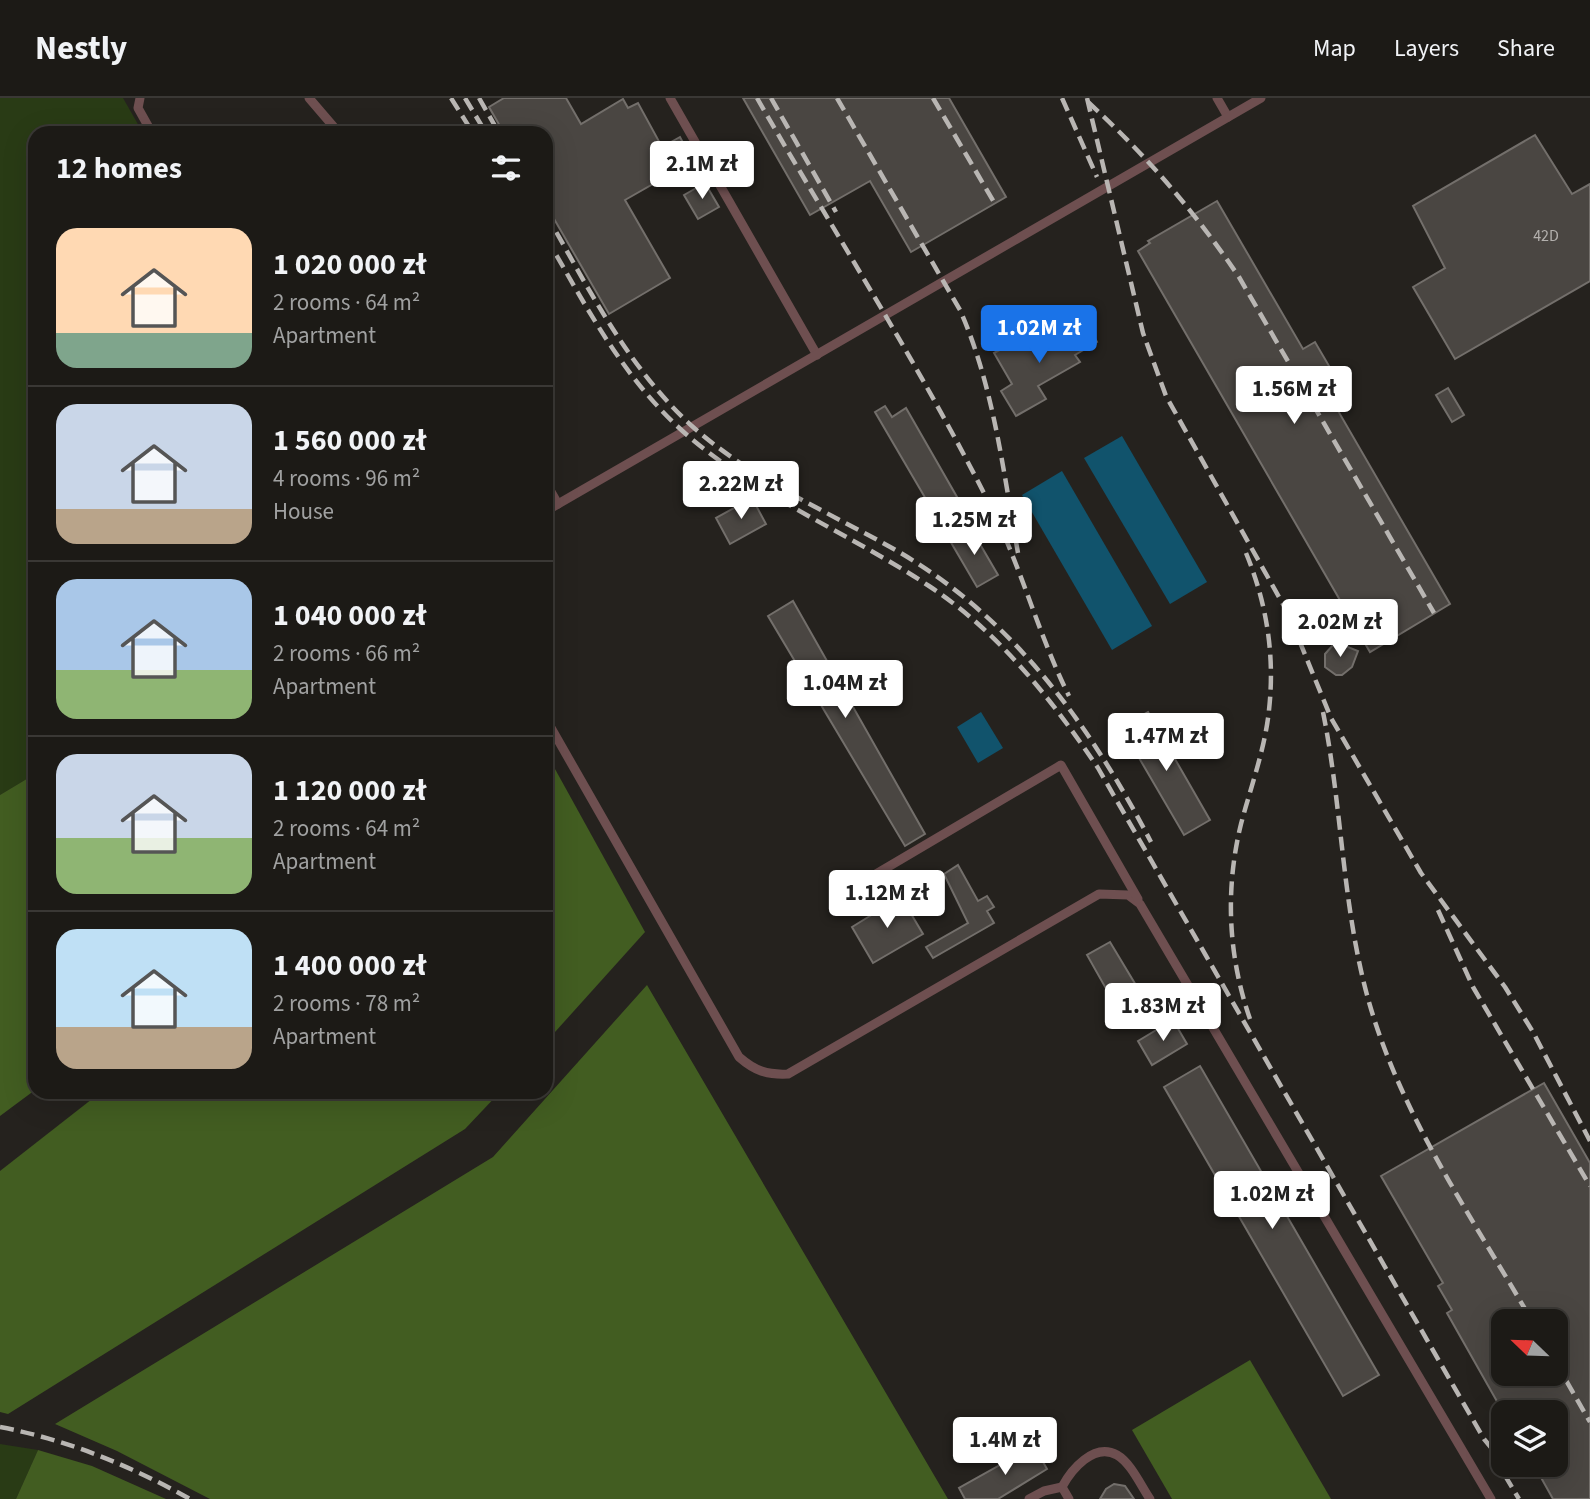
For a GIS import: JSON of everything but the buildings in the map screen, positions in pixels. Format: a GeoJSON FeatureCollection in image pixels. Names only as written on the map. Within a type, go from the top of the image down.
{"type":"FeatureCollection","features":[{"type":"Feature","properties":{"kind":"lane"},"geometry":{"type":"LineString","coordinates":[[140,98],[138,108],[148,126]]}},
{"type":"Feature","properties":{"kind":"lane"},"geometry":{"type":"LineString","coordinates":[[309,98],[333,126]]}},
{"type":"Feature","properties":{"kind":"lane"},"geometry":{"type":"LineString","coordinates":[[670,98],[817,355]]}},
{"type":"Feature","properties":{"kind":"lane"},"geometry":{"type":"LineString","coordinates":[[1217,98],[1228,117]]}},
{"type":"Feature","properties":{"kind":"lane"},"geometry":{"type":"LineString","coordinates":[[553,507],[1261,98]]}},
{"type":"Feature","properties":{"kind":"lane"},"geometry":{"type":"LineString","coordinates":[[553,495],[558,504]]}},
{"type":"Feature","properties":{"kind":"lane"},"geometry":{"type":"LineString","coordinates":[[553,731],[739,1057],[754,1069],[771,1074],[788,1073],[1099,894],[1128,895],[1140,904]]}},
{"type":"Feature","properties":{"kind":"lane"},"geometry":{"type":"LineString","coordinates":[[854,887],[1060,765],[1491,1499]]}},
{"type":"Feature","properties":{"kind":"lane"},"geometry":{"type":"LineString","coordinates":[[1029,1499],[1044,1491],[1062,1487],[1080,1461],[1101,1452],[1115,1453],[1124,1460],[1150,1499]]}},
{"type":"Feature","properties":{"kind":"lane"},"geometry":{"type":"LineString","coordinates":[[1062,1487],[1069,1499]]}},
{"type":"Feature","properties":{"kind":"green space"},"geometry":{"type":"Polygon","coordinates":[[[0,98],[123,98],[139,126],[28,126],[28,778],[0,795],[0,98]]]}},
{"type":"Feature","properties":{"kind":"green space"},"geometry":{"type":"Polygon","coordinates":[[[555,769],[645,932],[553,1034],[555,769]]]}},
{"type":"Feature","properties":{"kind":"green space"},"geometry":{"type":"Polygon","coordinates":[[[28,778],[28,1095],[0,1116],[0,795],[28,778]]]}},
{"type":"Feature","properties":{"kind":"green space"},"geometry":{"type":"Polygon","coordinates":[[[647,985],[948,1499],[210,1499],[117,1451],[55,1424],[493,1157],[545,1099],[553,1099],[553,1090],[647,985]]]}},
{"type":"Feature","properties":{"kind":"green space"},"geometry":{"type":"Polygon","coordinates":[[[92,1099],[493,1099],[465,1129],[8,1414],[0,1412],[0,1171],[92,1099]]]}},
{"type":"Feature","properties":{"kind":"green space"},"geometry":{"type":"Polygon","coordinates":[[[1250,1360],[1331,1499],[1172,1499],[1132,1430],[1250,1360]]]}},
{"type":"Feature","properties":{"kind":"green space"},"geometry":{"type":"Polygon","coordinates":[[[0,1444],[38,1450],[16,1499],[0,1499],[0,1444]]]}},
{"type":"Feature","properties":{"kind":"green space"},"geometry":{"type":"Polygon","coordinates":[[[38,1450],[92,1466],[166,1499],[16,1499],[38,1450]]]}},
{"type":"Feature","properties":{"kind":"water"},"geometry":{"type":"Polygon","coordinates":[[[1122,436],[1207,582],[1170,604],[1084,458],[1122,436]]]}},
{"type":"Feature","properties":{"kind":"water"},"geometry":{"type":"Polygon","coordinates":[[[1062,471],[1152,626],[1112,650],[1022,495],[1062,471]]]}},
{"type":"Feature","properties":{"kind":"water"},"geometry":{"type":"Polygon","coordinates":[[[981,712],[1003,748],[978,763],[957,727],[981,712]]]}},
{"type":"Feature","properties":{"kind":"railway"},"geometry":{"type":"LineString","coordinates":[[451,98],[469,126]]}},
{"type":"Feature","properties":{"kind":"railway"},"geometry":{"type":"LineString","coordinates":[[465,98],[482,126]]}},
{"type":"Feature","properties":{"kind":"railway"},"geometry":{"type":"LineString","coordinates":[[479,98],[495,126]]}},
{"type":"Feature","properties":{"kind":"railway"},"geometry":{"type":"LineString","coordinates":[[757,98],[906,350],[963,453],[1001,528],[1069,696]]}},
{"type":"Feature","properties":{"kind":"railway"},"geometry":{"type":"LineString","coordinates":[[771,98],[836,212]]}},
{"type":"Feature","properties":{"kind":"railway"},"geometry":{"type":"LineString","coordinates":[[837,98],[960,310],[972,339],[996,430],[1018,553]]}},
{"type":"Feature","properties":{"kind":"railway"},"geometry":{"type":"LineString","coordinates":[[933,98],[995,204]]}},
{"type":"Feature","properties":{"kind":"railway"},"geometry":{"type":"LineString","coordinates":[[1062,98],[1097,177]]}},
{"type":"Feature","properties":{"kind":"railway"},"geometry":{"type":"LineString","coordinates":[[1087,98],[1143,333],[1166,396],[1288,613],[1331,718],[1421,873],[1505,987],[1533,1032],[1590,1141]]}},
{"type":"Feature","properties":{"kind":"railway"},"geometry":{"type":"LineString","coordinates":[[1088,102],[1169,185],[1239,277],[1434,613]]}},
{"type":"Feature","properties":{"kind":"railway"},"geometry":{"type":"LineString","coordinates":[[553,226],[594,299],[629,353],[670,404],[693,427],[764,478],[892,548],[935,575],[974,605],[1010,639],[1073,714],[1101,755],[1151,842]]}},
{"type":"Feature","properties":{"kind":"railway"},"geometry":{"type":"LineString","coordinates":[[553,249],[608,342],[626,367],[644,391],[687,435],[744,478],[899,567],[954,604],[1023,669],[1062,717],[1098,768],[1491,1447]]}},
{"type":"Feature","properties":{"kind":"railway"},"geometry":{"type":"LineString","coordinates":[[1246,553],[1264,611],[1271,670],[1267,725],[1236,848],[1231,898],[1233,947],[1250,1019]]}},
{"type":"Feature","properties":{"kind":"railway"},"geometry":{"type":"LineString","coordinates":[[1323,712],[1352,925],[1367,995],[1381,1039],[1417,1123],[1525,1309]]}},
{"type":"Feature","properties":{"kind":"railway"},"geometry":{"type":"LineString","coordinates":[[1438,910],[1473,987],[1590,1186]]}},
{"type":"Feature","properties":{"kind":"railway"},"geometry":{"type":"LineString","coordinates":[[1568,1384],[1590,1422]]}},
{"type":"Feature","properties":{"kind":"railway"},"geometry":{"type":"LineString","coordinates":[[0,1427],[50,1439],[98,1455],[190,1499]]}},
{"type":"Feature","properties":{"kind":"railway"},"geometry":{"type":"LineString","coordinates":[[1506,1477],[1519,1499]]}}]}
